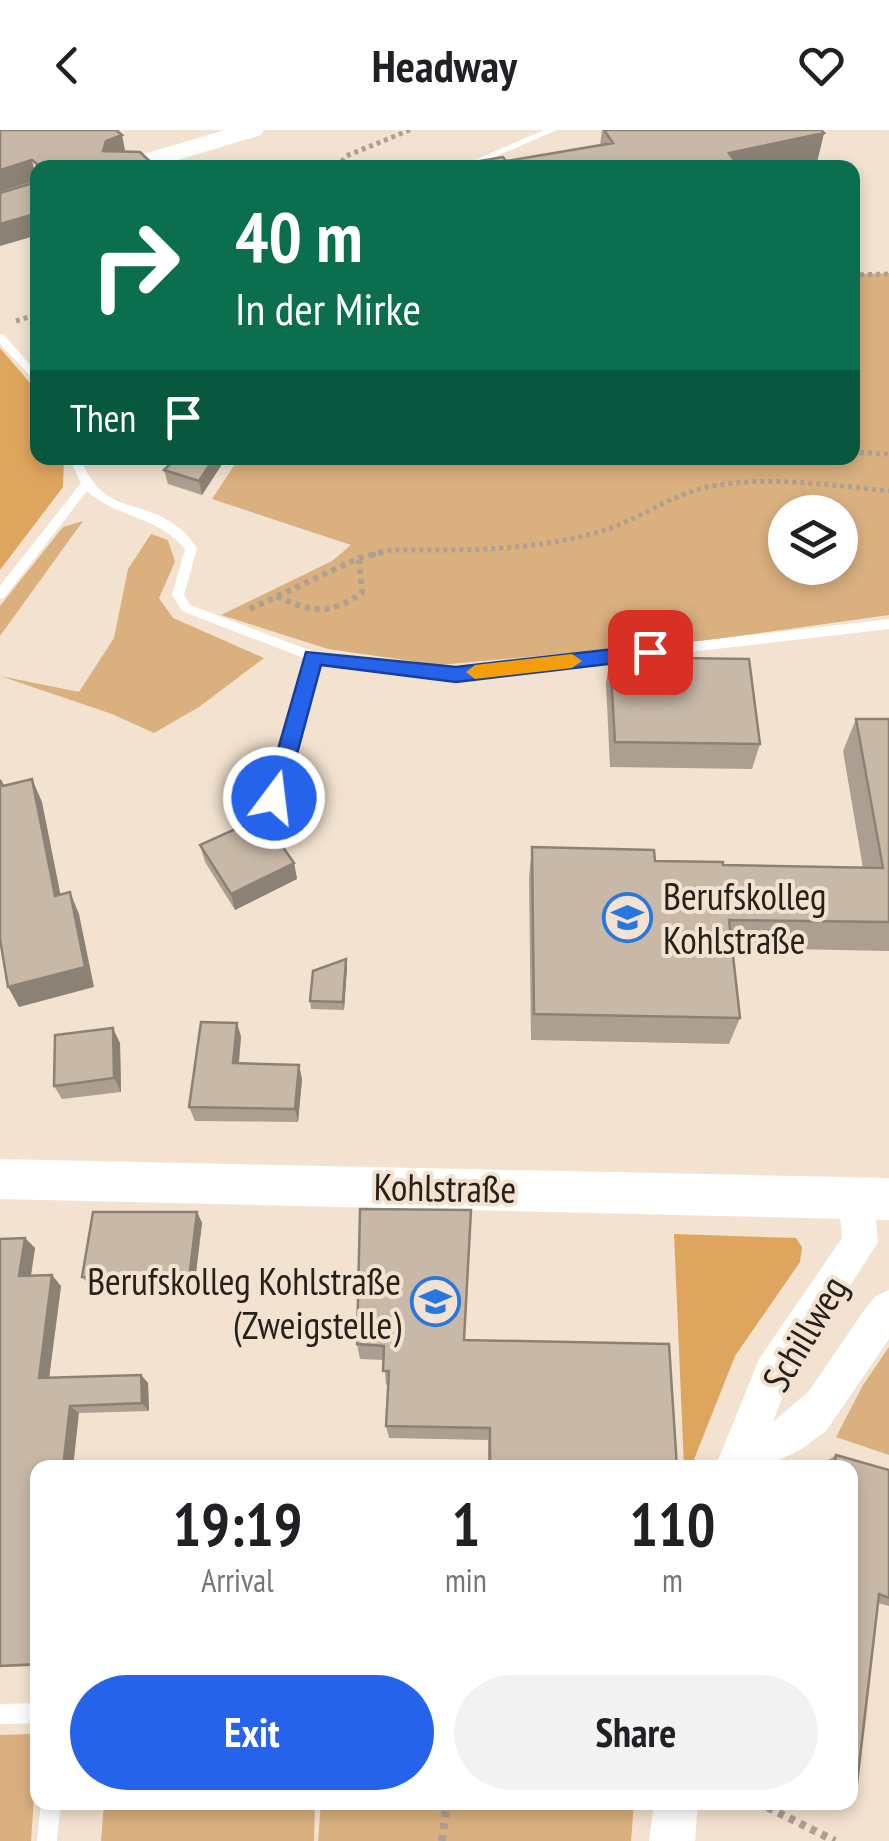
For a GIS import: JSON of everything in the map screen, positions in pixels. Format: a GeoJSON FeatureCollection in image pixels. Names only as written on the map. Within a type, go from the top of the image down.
{"type":"FeatureCollection","features":[{"type":"Feature","properties":{"kind":"street"},"geometry":{"type":"LineString","coordinates":[[149,160],[252,130]]}},
{"type":"Feature","properties":{"kind":"street","name":"Kohlstraße"},"geometry":{"type":"LineString","coordinates":[[0,1179],[873,1198]]}},
{"type":"Feature","properties":{"kind":"street","name":"Schillweg"},"geometry":{"type":"LineString","coordinates":[[737,1460],[773,1373],[860,1242],[873,1198]]}},
{"type":"Feature","properties":{"kind":"street"},"geometry":{"type":"LineString","coordinates":[[742,1460],[812,1418],[867,1334],[889,1310]]}},
{"type":"Feature","properties":{"kind":"street"},"geometry":{"type":"LineString","coordinates":[[672,1841],[675,1810]]}},
{"type":"Feature","properties":{"kind":"lane"},"geometry":{"type":"LineString","coordinates":[[479,160],[552,130]]}},
{"type":"Feature","properties":{"kind":"lane"},"geometry":{"type":"LineString","coordinates":[[0,336],[30,372]]}},
{"type":"Feature","properties":{"kind":"lane"},"geometry":{"type":"LineString","coordinates":[[78,465],[85,486],[127,512],[171,527],[192,548],[178,595],[186,608],[313,657],[456,674],[889,624]]}},
{"type":"Feature","properties":{"kind":"lane"},"geometry":{"type":"LineString","coordinates":[[0,595],[85,486]]}},
{"type":"Feature","properties":{"kind":"lane"},"geometry":{"type":"LineString","coordinates":[[274,798],[313,657]]}},
{"type":"Feature","properties":{"kind":"lane"},"geometry":{"type":"LineString","coordinates":[[0,1714],[30,1713]]}},
{"type":"Feature","properties":{"kind":"lane"},"geometry":{"type":"LineString","coordinates":[[47,1841],[50,1810]]}},
{"type":"Feature","properties":{"kind":"path"},"geometry":{"type":"LineString","coordinates":[[343,160],[410,130]]}},
{"type":"Feature","properties":{"kind":"path"},"geometry":{"type":"LineString","coordinates":[[860,275],[889,274]]}},
{"type":"Feature","properties":{"kind":"path"},"geometry":{"type":"LineString","coordinates":[[860,452],[889,454]]}},
{"type":"Feature","properties":{"kind":"path"},"geometry":{"type":"LineString","coordinates":[[222,624],[358,558],[391,550],[512,550],[571,540],[610,528],[676,497],[736,482],[789,482],[889,491]]}},
{"type":"Feature","properties":{"kind":"path"},"geometry":{"type":"LineString","coordinates":[[276,595],[313,614],[339,610],[362,594],[358,558]]}},
{"type":"Feature","properties":{"kind":"path"},"geometry":{"type":"LineString","coordinates":[[442,1841],[446,1810]]}},
{"type":"Feature","properties":{"kind":"path"},"geometry":{"type":"LineString","coordinates":[[773,1810],[836,1841]]}},
{"type":"Feature","properties":{"kind":"shaded area"},"geometry":{"type":"Polygon","coordinates":[[[889,273],[889,615],[704,641],[439,665],[328,649],[221,615],[332,561],[351,545],[212,499],[234,465],[860,465],[860,274],[889,273]]]}},
{"type":"Feature","properties":{"kind":"shaded area"},"geometry":{"type":"Polygon","coordinates":[[[0,348],[30,383],[30,465],[64,465],[63,487],[0,570],[0,348]]]}},
{"type":"Feature","properties":{"kind":"shaded area"},"geometry":{"type":"Polygon","coordinates":[[[83,521],[0,636],[0,606],[63,527],[83,521]]]}},
{"type":"Feature","properties":{"kind":"shaded area"},"geometry":{"type":"Polygon","coordinates":[[[151,534],[168,540],[175,562],[159,598],[173,618],[264,658],[199,707],[154,733],[112,714],[0,676],[79,692],[114,638],[128,569],[151,534]]]}},
{"type":"Feature","properties":{"kind":"shaded area"},"geometry":{"type":"Polygon","coordinates":[[[674,1234],[796,1238],[802,1247],[800,1262],[735,1356],[694,1460],[684,1460],[674,1234]]]}},
{"type":"Feature","properties":{"kind":"shaded area"},"geometry":{"type":"Polygon","coordinates":[[[889,1347],[889,1455],[836,1437],[863,1385],[889,1347]]]}},
{"type":"Feature","properties":{"kind":"shaded area"},"geometry":{"type":"Polygon","coordinates":[[[30,1734],[31,1841],[0,1841],[0,1735],[30,1734]]]}},
{"type":"Feature","properties":{"kind":"shaded area"},"geometry":{"type":"Polygon","coordinates":[[[103,1810],[315,1810],[314,1841],[101,1841],[103,1810]]]}},
{"type":"Feature","properties":{"kind":"shaded area"},"geometry":{"type":"Polygon","coordinates":[[[320,1810],[633,1810],[631,1841],[318,1841],[320,1810]]]}},
{"type":"Feature","properties":{"kind":"building"},"geometry":{"type":"Polygon","coordinates":[[[0,130],[116,130],[122,135],[106,141],[103,151],[140,152],[148,160],[30,160],[0,170],[0,130]]]}},
{"type":"Feature","properties":{"kind":"building"},"geometry":{"type":"Polygon","coordinates":[[[604,130],[824,133],[729,153],[734,160],[512,160],[613,143],[604,130]]]}},
{"type":"Feature","properties":{"kind":"building"},"geometry":{"type":"Polygon","coordinates":[[[30,184],[30,215],[0,224],[0,193],[30,184]]]}},
{"type":"Feature","properties":{"kind":"building"},"geometry":{"type":"Polygon","coordinates":[[[169,465],[209,465],[199,481],[164,470],[169,465]]]}},
{"type":"Feature","properties":{"kind":"building"},"geometry":{"type":"Polygon","coordinates":[[[610,657],[749,659],[760,744],[615,742],[610,657]]]}},
{"type":"Feature","properties":{"kind":"building"},"geometry":{"type":"Polygon","coordinates":[[[856,719],[889,719],[889,922],[729,920],[740,1018],[534,1014],[532,847],[654,850],[655,861],[883,868],[856,719]]]}},
{"type":"Feature","properties":{"kind":"building"},"geometry":{"type":"Polygon","coordinates":[[[32,779],[55,896],[70,892],[85,967],[8,987],[0,939],[0,780],[3,786],[32,779]]]}},
{"type":"Feature","properties":{"kind":"building"},"geometry":{"type":"Polygon","coordinates":[[[262,817],[294,863],[231,894],[200,845],[262,817]]]}},
{"type":"Feature","properties":{"kind":"building"},"geometry":{"type":"Polygon","coordinates":[[[346,959],[343,1002],[310,1001],[313,971],[346,959]]]}},
{"type":"Feature","properties":{"kind":"building"},"geometry":{"type":"Polygon","coordinates":[[[201,1022],[237,1023],[233,1063],[299,1065],[295,1109],[189,1107],[201,1022]]]}},
{"type":"Feature","properties":{"kind":"building"},"geometry":{"type":"Polygon","coordinates":[[[113,1028],[114,1078],[54,1086],[55,1035],[113,1028]]]}},
{"type":"Feature","properties":{"kind":"building"},"geometry":{"type":"Polygon","coordinates":[[[360,1209],[471,1210],[464,1340],[669,1344],[676,1460],[490,1460],[490,1428],[386,1426],[389,1371],[383,1371],[384,1346],[357,1344],[360,1209]]]}},
{"type":"Feature","properties":{"kind":"building"},"geometry":{"type":"Polygon","coordinates":[[[93,1212],[197,1212],[189,1279],[82,1277],[93,1212]]]}},
{"type":"Feature","properties":{"kind":"building"},"geometry":{"type":"Polygon","coordinates":[[[25,1238],[19,1276],[52,1275],[39,1378],[141,1375],[142,1403],[70,1406],[64,1460],[30,1460],[30,1664],[0,1666],[0,1239],[25,1238]]]}},
{"type":"Feature","properties":{"kind":"building"},"geometry":{"type":"Polygon","coordinates":[[[858,1461],[889,1470],[889,1598],[879,1594],[858,1775],[858,1461]]]}},
{"type":"Feature","properties":{"kind":"slow traffic"},"geometry":{"type":"LineString","coordinates":[[475,672],[572,661]]}},
{"type":"Feature","properties":{"kind":"place","name":"Berufskolleg Kohlstraße"},"geometry":{"type":"Point","coordinates":[628,917]}},
{"type":"Feature","properties":{"kind":"place","name":"Berufskolleg Kohlstraße (Zweigstelle)"},"geometry":{"type":"Point","coordinates":[436,1302]}},
{"type":"Feature","properties":{"kind":"route"},"geometry":{"type":"LineString","coordinates":[[274,798],[313,657],[456,674],[650,652]]}}]}
